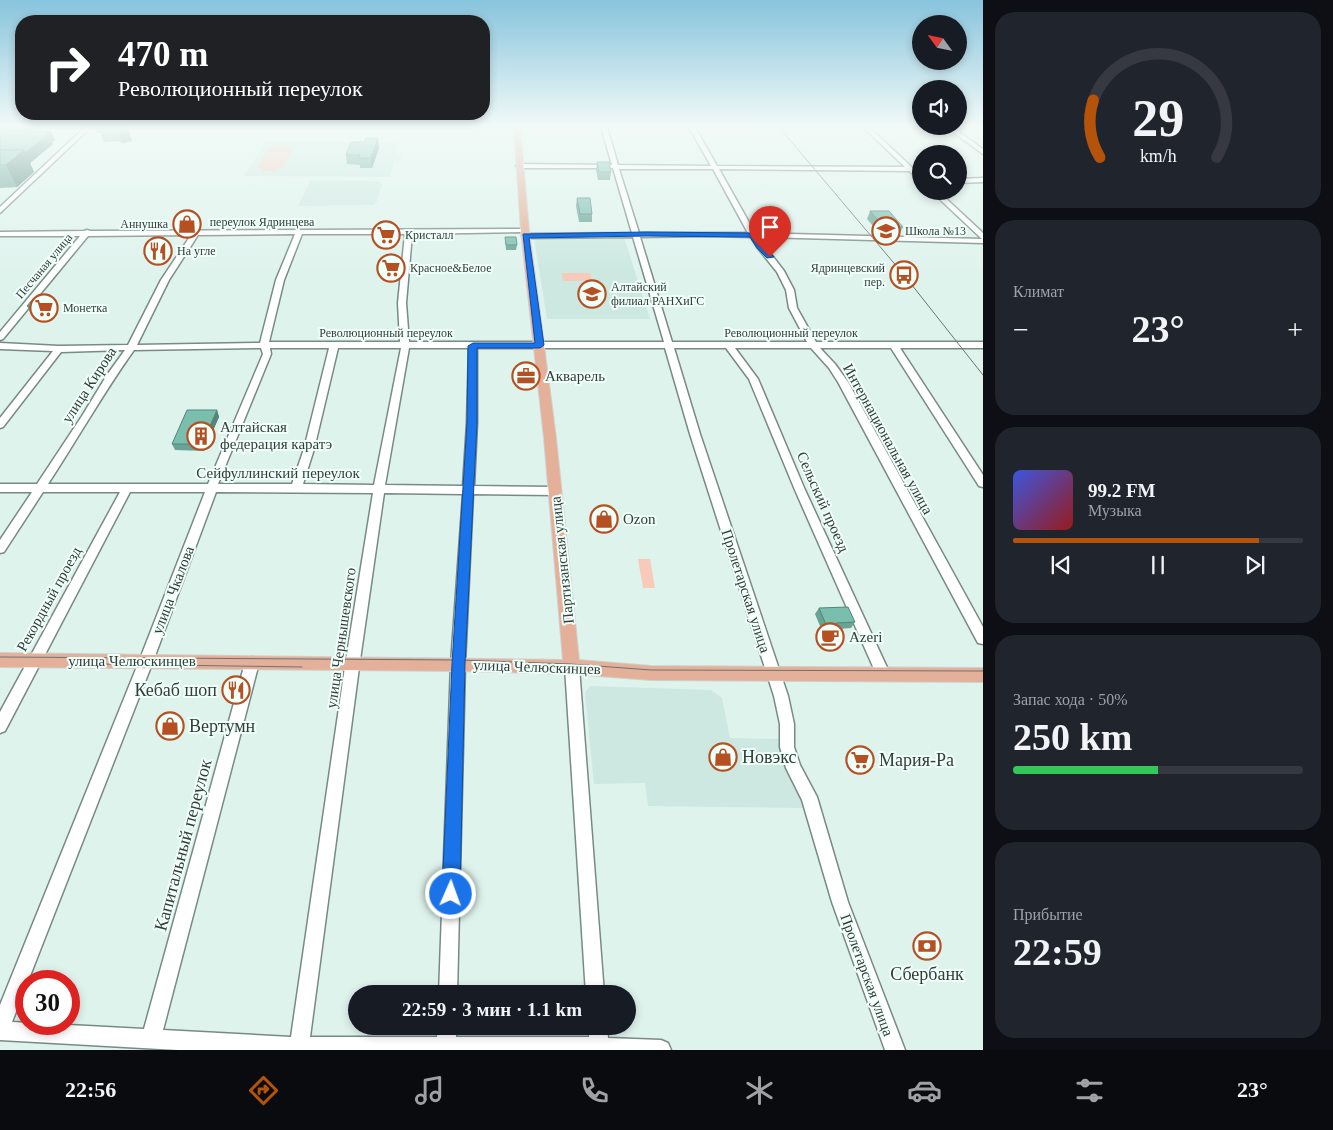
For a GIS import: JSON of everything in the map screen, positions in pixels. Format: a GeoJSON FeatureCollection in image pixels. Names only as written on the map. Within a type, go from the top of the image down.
{"type":"FeatureCollection","features":[{"type":"Feature","properties":{"kind":"main road","name":"Партизанская улица"},"geometry":{"type":"LineString","coordinates":[[520,176],[525,234],[540,345],[572,667]]}},
{"type":"Feature","properties":{"kind":"main road","name":"улица Челюскинцев"},"geometry":{"type":"LineString","coordinates":[[0,660],[458,664],[572,667],[651,673],[983,675]]}},
{"type":"Feature","properties":{"kind":"street"},"geometry":{"type":"LineString","coordinates":[[0,212],[38,176]]}},
{"type":"Feature","properties":{"kind":"street","name":"Пролетарская улица"},"geometry":{"type":"LineString","coordinates":[[619,176],[695,434],[754,619],[774,674],[787,724],[787,747],[792,768],[809,797],[840,902],[894,1050]]}},
{"type":"Feature","properties":{"kind":"street","name":"Интернациональная улица"},"geometry":{"type":"LineString","coordinates":[[720,176],[759,246],[770,257],[787,284],[793,308],[813,345],[832,366],[843,382],[983,639]]}},
{"type":"Feature","properties":{"kind":"street"},"geometry":{"type":"LineString","coordinates":[[967,181],[983,180]]}},
{"type":"Feature","properties":{"kind":"street"},"geometry":{"type":"LineString","coordinates":[[944,200],[983,237]]}},
{"type":"Feature","properties":{"kind":"street","name":"переулок Ядринцева"},"geometry":{"type":"LineString","coordinates":[[0,234],[409,231],[525,234],[753,235],[983,241]]}},
{"type":"Feature","properties":{"kind":"street","name":"улица Чернышевского"},"geometry":{"type":"LineString","coordinates":[[300,1048],[353,664],[379,489],[404,347],[402,325],[403,276],[409,231]]}},
{"type":"Feature","properties":{"kind":"street","name":"Песчаная улица"},"geometry":{"type":"LineString","coordinates":[[0,337],[87,232]]}},
{"type":"Feature","properties":{"kind":"street","name":"улица Кирова"},"geometry":{"type":"LineString","coordinates":[[0,549],[130,348],[165,280],[196,233]]}},
{"type":"Feature","properties":{"kind":"street","name":"улица Чкалова"},"geometry":{"type":"LineString","coordinates":[[0,1030],[146,661],[212,487],[267,354],[268,350],[264,345],[280,280],[300,233]]}},
{"type":"Feature","properties":{"kind":"street","name":"Революционный переулок"},"geometry":{"type":"LineString","coordinates":[[0,346],[59,349],[264,345],[404,347],[540,345],[983,345]]}},
{"type":"Feature","properties":{"kind":"street"},"geometry":{"type":"LineString","coordinates":[[894,345],[983,483]]}},
{"type":"Feature","properties":{"kind":"street"},"geometry":{"type":"LineString","coordinates":[[296,488],[309,449],[334,346]]}},
{"type":"Feature","properties":{"kind":"street"},"geometry":{"type":"LineString","coordinates":[[448,985],[458,664],[472,423],[473,346]]}},
{"type":"Feature","properties":{"kind":"street","name":"Сельский проезд"},"geometry":{"type":"LineString","coordinates":[[729,346],[753,379],[800,490],[883,674]]}},
{"type":"Feature","properties":{"kind":"street"},"geometry":{"type":"LineString","coordinates":[[0,425],[59,349]]}},
{"type":"Feature","properties":{"kind":"street","name":"Сейфуллинский переулок"},"geometry":{"type":"LineString","coordinates":[[0,488],[212,487],[555,491]]}},
{"type":"Feature","properties":{"kind":"street","name":"Рекордный проезд"},"geometry":{"type":"LineString","coordinates":[[0,726],[127,488]]}},
{"type":"Feature","properties":{"kind":"street","name":"Капитальный переулок"},"geometry":{"type":"LineString","coordinates":[[151,1038],[252,663]]}},
{"type":"Feature","properties":{"kind":"street","name":"Партизанская улица"},"geometry":{"type":"LineString","coordinates":[[572,667],[594,985]]}},
{"type":"Feature","properties":{"kind":"street"},"geometry":{"type":"LineString","coordinates":[[0,1030],[300,1048],[599,1048],[661,1050]]}},
{"type":"Feature","properties":{"kind":"street"},"geometry":{"type":"LineString","coordinates":[[446,1049],[447,1035]]}},
{"type":"Feature","properties":{"kind":"street"},"geometry":{"type":"LineString","coordinates":[[598,1035],[599,1048]]}},
{"type":"Feature","properties":{"kind":"shaded area"},"geometry":{"type":"Polygon","coordinates":[[[244,176],[390,176],[390,177],[244,176]]]}},
{"type":"Feature","properties":{"kind":"shaded area"},"geometry":{"type":"Polygon","coordinates":[[[311,180],[378,181],[382,184],[377,201],[373,205],[298,206],[311,180]]]}},
{"type":"Feature","properties":{"kind":"shaded area","name":"Алтайский филиал РАНХиГС"},"geometry":{"type":"Polygon","coordinates":[[[624,237],[650,319],[547,319],[534,238],[624,237]]]}},
{"type":"Feature","properties":{"kind":"shaded area"},"geometry":{"type":"Polygon","coordinates":[[[562,273],[590,273],[592,281],[563,281],[562,273]]]}},
{"type":"Feature","properties":{"kind":"shaded area"},"geometry":{"type":"Polygon","coordinates":[[[638,559],[650,559],[655,588],[643,588],[638,559]]]}},
{"type":"Feature","properties":{"kind":"shaded area"},"geometry":{"type":"Polygon","coordinates":[[[590,686],[711,690],[722,698],[730,738],[779,739],[789,777],[798,788],[804,808],[648,806],[645,783],[594,784],[585,693],[590,686]]]}},
{"type":"Feature","properties":{"kind":"building"},"geometry":{"type":"Polygon","coordinates":[[[577,198],[590,198],[592,214],[580,214],[577,198]]]}},
{"type":"Feature","properties":{"kind":"building"},"geometry":{"type":"Polygon","coordinates":[[[870,211],[889,211],[903,227],[883,226],[870,211]]]}},
{"type":"Feature","properties":{"kind":"building"},"geometry":{"type":"Polygon","coordinates":[[[505,237],[516,237],[517,245],[506,245],[505,237]]]}},
{"type":"Feature","properties":{"kind":"building"},"geometry":{"type":"Polygon","coordinates":[[[33,299],[54,299],[48,306],[27,306],[33,299]]]}},
{"type":"Feature","properties":{"kind":"building"},"geometry":{"type":"Polygon","coordinates":[[[187,410],[217,410],[202,444],[172,444],[187,410]]]}},
{"type":"Feature","properties":{"kind":"building"},"geometry":{"type":"Polygon","coordinates":[[[848,607],[855,622],[836,623],[843,639],[832,639],[819,608],[848,607]]]}},
{"type":"Feature","properties":{"kind":"tram line"},"geometry":{"type":"LineString","coordinates":[[820,176],[904,275],[983,375]]}},
{"type":"Feature","properties":{"kind":"tram line"},"geometry":{"type":"LineString","coordinates":[[0,657],[459,660],[571,664],[651,670],[983,671]]}},
{"type":"Feature","properties":{"kind":"tram line"},"geometry":{"type":"LineString","coordinates":[[95,664],[302,667]]}},
{"type":"Feature","properties":{"kind":"place","name":"Аннушка"},"geometry":{"type":"Point","coordinates":[187,224]}},
{"type":"Feature","properties":{"kind":"place","name":"Школа №13"},"geometry":{"type":"Point","coordinates":[886,231]}},
{"type":"Feature","properties":{"kind":"place","name":"Кристалл"},"geometry":{"type":"Point","coordinates":[386,235]}},
{"type":"Feature","properties":{"kind":"place","name":"На угле"},"geometry":{"type":"Point","coordinates":[158,251]}},
{"type":"Feature","properties":{"kind":"place","name":"Красное&Белое"},"geometry":{"type":"Point","coordinates":[391,268]}},
{"type":"Feature","properties":{"kind":"place","name":"Ядринцевский пер."},"geometry":{"type":"Point","coordinates":[904,275]}},
{"type":"Feature","properties":{"kind":"place","name":"Алтайский филиал РАНХиГС"},"geometry":{"type":"Point","coordinates":[592,294]}},
{"type":"Feature","properties":{"kind":"place","name":"Монетка"},"geometry":{"type":"Point","coordinates":[44,308]}},
{"type":"Feature","properties":{"kind":"place","name":"Акварель"},"geometry":{"type":"Point","coordinates":[526,376]}},
{"type":"Feature","properties":{"kind":"place","name":"Алтайская федерация каратэ"},"geometry":{"type":"Point","coordinates":[201,436]}},
{"type":"Feature","properties":{"kind":"place","name":"Ozon"},"geometry":{"type":"Point","coordinates":[604,519]}},
{"type":"Feature","properties":{"kind":"place","name":"Azeri"},"geometry":{"type":"Point","coordinates":[830,637]}},
{"type":"Feature","properties":{"kind":"place","name":"Кебаб шоп"},"geometry":{"type":"Point","coordinates":[236,690]}},
{"type":"Feature","properties":{"kind":"place","name":"Вертумн"},"geometry":{"type":"Point","coordinates":[170,726]}},
{"type":"Feature","properties":{"kind":"place","name":"Новэкс"},"geometry":{"type":"Point","coordinates":[723,757]}},
{"type":"Feature","properties":{"kind":"place","name":"Мария-Ра"},"geometry":{"type":"Point","coordinates":[860,760]}},
{"type":"Feature","properties":{"kind":"place","name":"Сбербанк"},"geometry":{"type":"Point","coordinates":[927,946]}},
{"type":"Feature","properties":{"kind":"route"},"geometry":{"type":"LineString","coordinates":[[451,894],[458,664],[472,423],[473,346],[540,345],[525,236],[753,235],[759,246],[770,257]]}}]}
